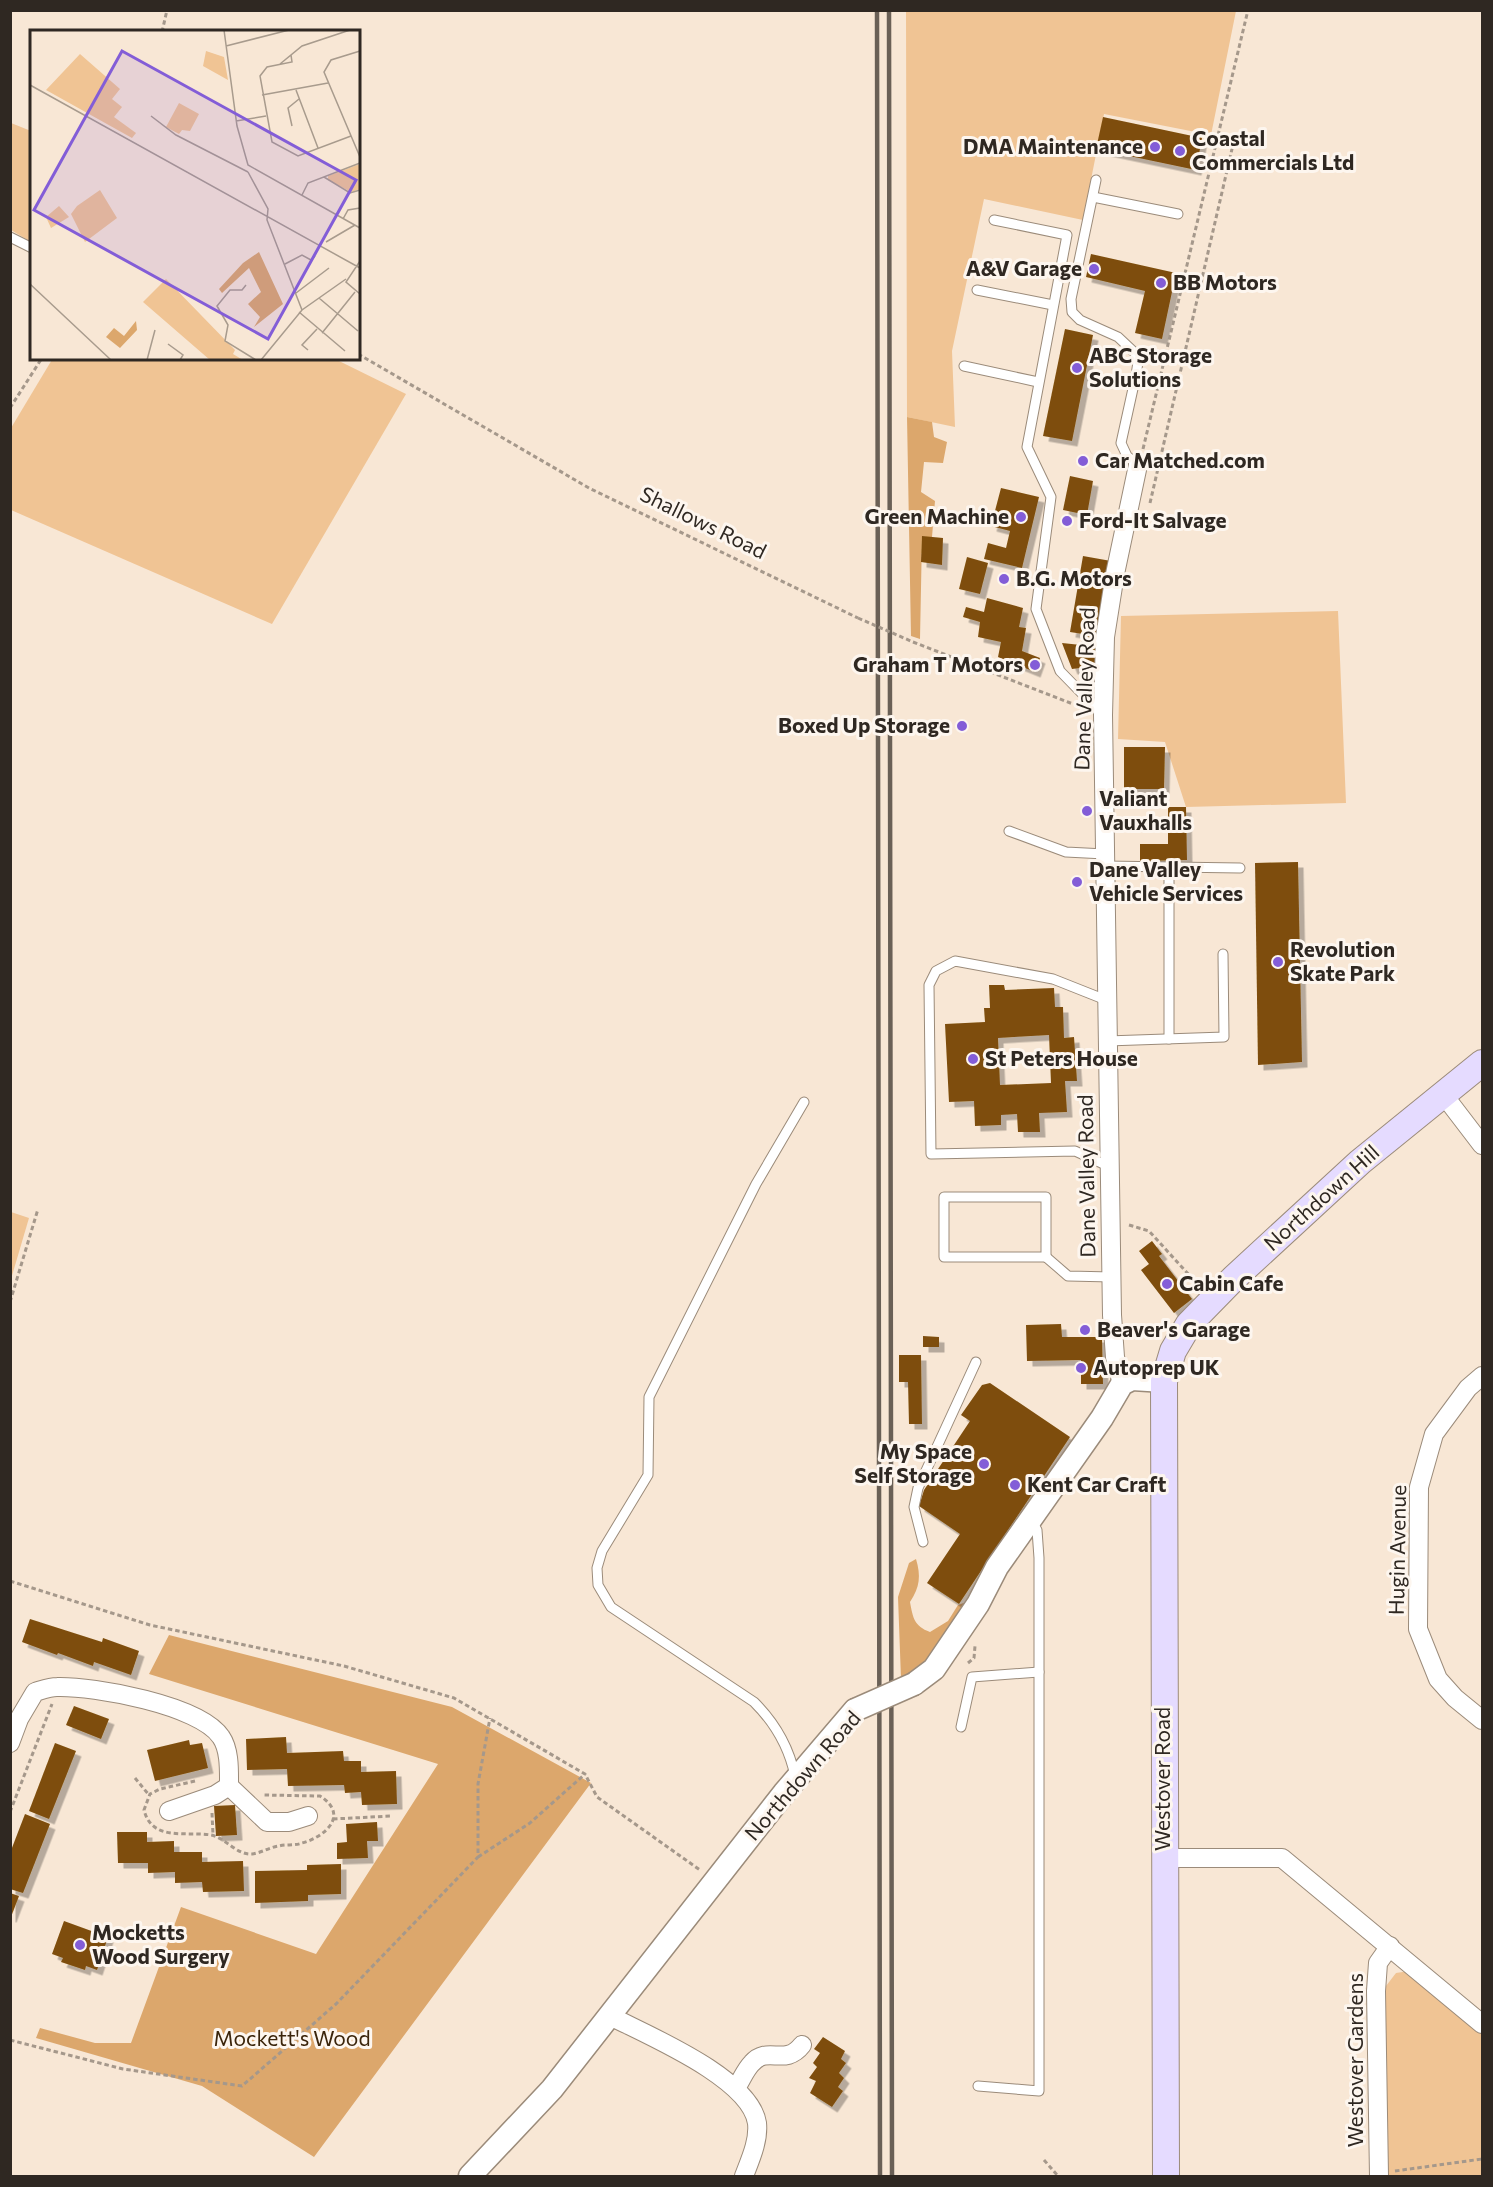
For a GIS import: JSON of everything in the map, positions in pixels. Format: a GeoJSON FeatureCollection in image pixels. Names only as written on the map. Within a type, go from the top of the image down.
{"type":"FeatureCollection","features":[{"type":"Feature","properties":{"kind":"main road","name":"Northdown Hill"},"geometry":{"type":"LineString","coordinates":[[1164,1381],[1173,1351],[1190,1324],[1219,1294],[1360,1162],[1482,1063]]}},
{"type":"Feature","properties":{"kind":"main road","name":"Westover Road"},"geometry":{"type":"LineString","coordinates":[[1164,1381],[1166,2176]]}},
{"type":"Feature","properties":{"kind":"street","name":"Dane Valley Road"},"geometry":{"type":"LineString","coordinates":[[1122,1384],[1115,1358],[1110,1218],[1103,715],[1105,637],[1115,574],[1138,465]]}},
{"type":"Feature","properties":{"kind":"street"},"geometry":{"type":"LineString","coordinates":[[1443,1094],[1482,1145]]}},
{"type":"Feature","properties":{"kind":"street","name":"Hugin Avenue"},"geometry":{"type":"LineString","coordinates":[[1482,1377],[1468,1388],[1434,1434],[1419,1486],[1418,1629],[1438,1679],[1455,1698],[1482,1720]]}},
{"type":"Feature","properties":{"kind":"street"},"geometry":{"type":"LineString","coordinates":[[1122,1384],[1132,1379],[1164,1381]]}},
{"type":"Feature","properties":{"kind":"street","name":"Northdown Road"},"geometry":{"type":"LineString","coordinates":[[470,2176],[552,2089],[796,1779],[855,1710],[914,1684],[934,1669],[978,1604],[997,1567],[1102,1418],[1122,1384]]}},
{"type":"Feature","properties":{"kind":"street"},"geometry":{"type":"LineString","coordinates":[[10,1743],[19,1719],[35,1692],[59,1687],[137,1698],[178,1710],[207,1722],[222,1738],[229,1762],[233,1791],[267,1822],[289,1822],[308,1816]]}},
{"type":"Feature","properties":{"kind":"street"},"geometry":{"type":"LineString","coordinates":[[169,1811],[233,1791]]}},
{"type":"Feature","properties":{"kind":"street"},"geometry":{"type":"LineString","coordinates":[[1164,1858],[1282,1858],[1482,2024]]}},
{"type":"Feature","properties":{"kind":"street","name":"Westover Gardens"},"geometry":{"type":"LineString","coordinates":[[1379,2175],[1376,1991],[1378,1963],[1390,1946]]}},
{"type":"Feature","properties":{"kind":"street"},"geometry":{"type":"LineString","coordinates":[[610,2016],[728,2080],[744,2097],[756,2119],[758,2130],[744,2176]]}},
{"type":"Feature","properties":{"kind":"street"},"geometry":{"type":"LineString","coordinates":[[736,2088],[752,2062],[770,2054],[785,2058],[795,2055],[802,2045]]}},
{"type":"Feature","properties":{"kind":"lane"},"geometry":{"type":"LineString","coordinates":[[1096,180],[1071,299],[1072,312],[1080,320],[1118,337],[1135,353],[1138,362],[1136,375],[1121,443],[1127,456],[1138,465]]}},
{"type":"Feature","properties":{"kind":"lane"},"geometry":{"type":"LineString","coordinates":[[1093,197],[1178,214]]}},
{"type":"Feature","properties":{"kind":"lane"},"geometry":{"type":"LineString","coordinates":[[994,220],[1067,235],[1027,447],[1051,497],[1036,609],[1060,671],[1103,715]]}},
{"type":"Feature","properties":{"kind":"lane"},"geometry":{"type":"LineString","coordinates":[[10,237],[30,247]]}},
{"type":"Feature","properties":{"kind":"lane"},"geometry":{"type":"LineString","coordinates":[[977,290],[1053,304]]}},
{"type":"Feature","properties":{"kind":"lane"},"geometry":{"type":"LineString","coordinates":[[964,366],[1038,382]]}},
{"type":"Feature","properties":{"kind":"lane"},"geometry":{"type":"LineString","coordinates":[[1009,831],[1066,852],[1105,860],[1169,867],[1240,868]]}},
{"type":"Feature","properties":{"kind":"lane"},"geometry":{"type":"LineString","coordinates":[[1169,867],[1169,1039]]}},
{"type":"Feature","properties":{"kind":"lane"},"geometry":{"type":"LineString","coordinates":[[1107,1041],[1224,1037],[1223,954]]}},
{"type":"Feature","properties":{"kind":"lane"},"geometry":{"type":"LineString","coordinates":[[1106,1000],[1053,979],[955,961],[936,971],[929,985],[931,1154],[1075,1151],[1110,1167]]}},
{"type":"Feature","properties":{"kind":"lane"},"geometry":{"type":"LineString","coordinates":[[796,1779],[782,1738],[760,1708],[611,1607],[601,1593],[596,1576],[603,1551],[648,1474],[649,1397],[756,1184],[804,1102]]}},
{"type":"Feature","properties":{"kind":"lane"},"geometry":{"type":"LineString","coordinates":[[1046,1257],[1046,1197],[944,1197],[944,1257],[1046,1257],[1068,1276],[1112,1276]]}},
{"type":"Feature","properties":{"kind":"lane"},"geometry":{"type":"LineString","coordinates":[[923,1542],[914,1508],[918,1488],[976,1362]]}},
{"type":"Feature","properties":{"kind":"lane"},"geometry":{"type":"LineString","coordinates":[[978,2086],[1039,2091],[1039,1558],[1037,1530],[1030,1518]]}},
{"type":"Feature","properties":{"kind":"lane"},"geometry":{"type":"LineString","coordinates":[[961,1727],[972,1677],[1039,1672]]}},
{"type":"Feature","properties":{"kind":"path"},"geometry":{"type":"LineString","coordinates":[[162,30],[167,10]]}},
{"type":"Feature","properties":{"kind":"path"},"geometry":{"type":"LineString","coordinates":[[1138,465],[1248,10]]}},
{"type":"Feature","properties":{"kind":"path"},"geometry":{"type":"LineString","coordinates":[[1149,510],[1235,136]]}},
{"type":"Feature","properties":{"kind":"path","name":"Shallows Road"},"geometry":{"type":"LineString","coordinates":[[360,355],[589,488],[858,618],[913,642],[1048,694]]}},
{"type":"Feature","properties":{"kind":"path"},"geometry":{"type":"LineString","coordinates":[[10,408],[41,360]]}},
{"type":"Feature","properties":{"kind":"path"},"geometry":{"type":"LineString","coordinates":[[10,1302],[38,1209]]}},
{"type":"Feature","properties":{"kind":"path"},"geometry":{"type":"LineString","coordinates":[[1110,1218],[1149,1231],[1190,1276],[1219,1294]]}},
{"type":"Feature","properties":{"kind":"path"},"geometry":{"type":"LineString","coordinates":[[10,1581],[150,1625],[344,1666],[454,1698],[585,1774],[597,1797],[716,1881]]}},
{"type":"Feature","properties":{"kind":"path"},"geometry":{"type":"LineString","coordinates":[[10,1812],[59,1687]]}},
{"type":"Feature","properties":{"kind":"path"},"geometry":{"type":"LineString","coordinates":[[478,1857],[477,1784],[490,1718]]}},
{"type":"Feature","properties":{"kind":"path"},"geometry":{"type":"LineString","coordinates":[[10,2040],[123,2068],[242,2086],[336,2004],[478,1857],[530,1823],[585,1774]]}},
{"type":"Feature","properties":{"kind":"path"},"geometry":{"type":"LineString","coordinates":[[135,1778],[149,1795]]}},
{"type":"Feature","properties":{"kind":"path"},"geometry":{"type":"LineString","coordinates":[[213,1835],[244,1853],[253,1854],[278,1846],[301,1844],[324,1833],[333,1819],[330,1805],[320,1796],[233,1791]]}},
{"type":"Feature","properties":{"kind":"path"},"geometry":{"type":"LineString","coordinates":[[333,1819],[392,1816]]}},
{"type":"Feature","properties":{"kind":"path"},"geometry":{"type":"LineString","coordinates":[[1379,2175],[1482,2159]]}},
{"type":"Feature","properties":{"kind":"path"},"geometry":{"type":"LineString","coordinates":[[1044,2160],[1058,2176]]}},
{"type":"Feature","properties":{"kind":"shaded area"},"geometry":{"type":"Polygon","coordinates":[[[906,11],[1236,11],[1211,135],[1104,114],[1083,220],[984,199],[952,351],[955,427],[907,417],[906,11]]]}},
{"type":"Feature","properties":{"kind":"shaded area"},"geometry":{"type":"Polygon","coordinates":[[[11,123],[30,131],[30,241],[11,230],[11,123]]]}},
{"type":"Feature","properties":{"kind":"shaded area"},"geometry":{"type":"Polygon","coordinates":[[[52,360],[337,360],[406,394],[272,624],[11,510],[11,428],[52,360]]]}},
{"type":"Feature","properties":{"kind":"shaded area"},"geometry":{"type":"Polygon","coordinates":[[[1338,611],[1346,803],[1186,807],[1165,742],[1118,739],[1121,616],[1338,611]]]}},
{"type":"Feature","properties":{"kind":"shaded area"},"geometry":{"type":"Polygon","coordinates":[[[10,1212],[29,1218],[11,1279],[10,1212]]]}},
{"type":"Feature","properties":{"kind":"shaded area"},"geometry":{"type":"Polygon","coordinates":[[[1409,1971],[1482,2031],[1482,2176],[1386,2176],[1386,1986],[1396,1973],[1409,1971]]]}},
{"type":"Feature","properties":{"kind":"green space"},"geometry":{"type":"Polygon","coordinates":[[[907,417],[932,422],[934,437],[947,442],[943,463],[924,462],[921,492],[935,501],[932,537],[922,537],[920,639],[911,636],[907,417]]]}},
{"type":"Feature","properties":{"kind":"green space"},"geometry":{"type":"Polygon","coordinates":[[[916,1559],[919,1581],[910,1602],[917,1624],[930,1632],[948,1621],[958,1605],[969,1601],[966,1611],[920,1668],[901,1679],[898,1597],[909,1563],[916,1559]]]}},
{"type":"Feature","properties":{"kind":"green space","name":"Mockett's Wood"},"geometry":{"type":"Polygon","coordinates":[[[169,1635],[452,1707],[591,1783],[314,2157],[202,2086],[36,2038],[40,2028],[95,2043],[131,2043],[181,1907],[316,1954],[438,1764],[149,1674],[169,1635]]]}},
{"type":"Feature","properties":{"kind":"building"},"geometry":{"type":"Polygon","coordinates":[[[1103,117],[1202,138],[1196,170],[1096,149],[1103,117]]]}},
{"type":"Feature","properties":{"kind":"building"},"geometry":{"type":"Polygon","coordinates":[[[1091,254],[1176,273],[1162,339],[1135,333],[1145,291],[1086,277],[1091,254]]]}},
{"type":"Feature","properties":{"kind":"building"},"geometry":{"type":"Polygon","coordinates":[[[1065,329],[1093,335],[1072,441],[1043,436],[1065,329]]]}},
{"type":"Feature","properties":{"kind":"building"},"geometry":{"type":"Polygon","coordinates":[[[1070,476],[1093,481],[1087,515],[1063,510],[1070,476]]]}},
{"type":"Feature","properties":{"kind":"building"},"geometry":{"type":"Polygon","coordinates":[[[1001,488],[1039,497],[1022,568],[984,559],[988,543],[1006,548],[1010,531],[991,526],[1001,488]]]}},
{"type":"Feature","properties":{"kind":"building"},"geometry":{"type":"Polygon","coordinates":[[[922,536],[943,538],[942,565],[921,562],[922,536]]]}},
{"type":"Feature","properties":{"kind":"building"},"geometry":{"type":"Polygon","coordinates":[[[1083,556],[1111,561],[1095,666],[1072,669],[1062,643],[1081,645],[1083,634],[1070,632],[1083,556]]]}},
{"type":"Feature","properties":{"kind":"building"},"geometry":{"type":"Polygon","coordinates":[[[967,557],[988,563],[980,594],[959,589],[967,557]]]}},
{"type":"Feature","properties":{"kind":"building"},"geometry":{"type":"Polygon","coordinates":[[[987,598],[1023,608],[1019,627],[1026,628],[1022,651],[1040,658],[1035,672],[998,657],[1001,642],[978,637],[980,622],[963,617],[966,607],[984,612],[987,598]]]}},
{"type":"Feature","properties":{"kind":"building"},"geometry":{"type":"Polygon","coordinates":[[[1124,747],[1165,747],[1164,789],[1124,789],[1124,747]]]}},
{"type":"Feature","properties":{"kind":"building"},"geometry":{"type":"Polygon","coordinates":[[[1168,807],[1186,807],[1187,860],[1140,861],[1140,844],[1168,844],[1168,807]]]}},
{"type":"Feature","properties":{"kind":"building","name":"Revolution Skate Park"},"geometry":{"type":"Polygon","coordinates":[[[1298,862],[1302,1062],[1258,1065],[1255,863],[1298,862]]]}},
{"type":"Feature","properties":{"kind":"building","name":"St Peters House"},"geometry":{"type":"Polygon","coordinates":[[[989,985],[1004,985],[1005,990],[1054,988],[1055,1007],[1063,1007],[1064,1038],[1074,1037],[1077,1081],[1065,1081],[1067,1112],[1039,1113],[1040,1132],[1018,1132],[1017,1114],[1001,1115],[1001,1125],[975,1126],[974,1101],[949,1102],[945,1024],[985,1022],[984,1008],[990,1008],[989,985]],[[1049,1035],[998,1038],[1000,1085],[1051,1083],[1049,1035]]]}},
{"type":"Feature","properties":{"kind":"building","name":"Cabin Cafe"},"geometry":{"type":"Polygon","coordinates":[[[1152,1241],[1162,1254],[1159,1256],[1192,1299],[1174,1313],[1141,1270],[1149,1264],[1139,1251],[1152,1241]]]}},
{"type":"Feature","properties":{"kind":"building"},"geometry":{"type":"Polygon","coordinates":[[[1061,1324],[1062,1337],[1102,1337],[1103,1384],[1081,1384],[1081,1360],[1027,1361],[1026,1325],[1061,1324]]]}},
{"type":"Feature","properties":{"kind":"building"},"geometry":{"type":"Polygon","coordinates":[[[923,1336],[939,1337],[939,1347],[923,1347],[923,1336]]]}},
{"type":"Feature","properties":{"kind":"building"},"geometry":{"type":"Polygon","coordinates":[[[899,1355],[921,1355],[922,1424],[909,1424],[908,1382],[899,1382],[899,1355]]]}},
{"type":"Feature","properties":{"kind":"building"},"geometry":{"type":"Polygon","coordinates":[[[990,1383],[1070,1437],[959,1604],[927,1583],[960,1534],[919,1506],[924,1490],[970,1421],[961,1415],[982,1385],[990,1383]]]}},
{"type":"Feature","properties":{"kind":"building"},"geometry":{"type":"Polygon","coordinates":[[[30,1619],[102,1642],[103,1638],[139,1651],[131,1675],[94,1662],[93,1666],[22,1642],[30,1619]]]}},
{"type":"Feature","properties":{"kind":"building"},"geometry":{"type":"Polygon","coordinates":[[[74,1706],[109,1719],[101,1739],[66,1725],[74,1706]]]}},
{"type":"Feature","properties":{"kind":"building"},"geometry":{"type":"Polygon","coordinates":[[[286,1737],[287,1753],[343,1751],[344,1761],[361,1761],[361,1772],[396,1771],[397,1804],[362,1805],[361,1792],[345,1793],[344,1785],[288,1786],[287,1769],[247,1770],[246,1739],[286,1737]]]}},
{"type":"Feature","properties":{"kind":"building"},"geometry":{"type":"Polygon","coordinates":[[[189,1740],[190,1745],[202,1743],[208,1768],[155,1781],[147,1750],[189,1740]]]}},
{"type":"Feature","properties":{"kind":"building"},"geometry":{"type":"Polygon","coordinates":[[[55,1743],[76,1751],[49,1819],[29,1811],[55,1743]]]}},
{"type":"Feature","properties":{"kind":"building"},"geometry":{"type":"Polygon","coordinates":[[[235,1805],[237,1835],[216,1836],[214,1806],[235,1805]]]}},
{"type":"Feature","properties":{"kind":"building"},"geometry":{"type":"Polygon","coordinates":[[[25,1814],[50,1824],[23,1893],[10,1889],[10,1853],[25,1814]]]}},
{"type":"Feature","properties":{"kind":"building"},"geometry":{"type":"Polygon","coordinates":[[[377,1822],[378,1841],[367,1841],[368,1858],[337,1859],[337,1843],[347,1842],[346,1824],[377,1822]]]}},
{"type":"Feature","properties":{"kind":"building"},"geometry":{"type":"Polygon","coordinates":[[[117,1832],[147,1832],[147,1842],[174,1841],[174,1852],[202,1852],[202,1862],[243,1861],[244,1891],[203,1892],[202,1882],[175,1883],[175,1872],[148,1873],[148,1863],[118,1863],[117,1832]]]}},
{"type":"Feature","properties":{"kind":"building"},"geometry":{"type":"Polygon","coordinates":[[[341,1864],[341,1894],[308,1895],[308,1901],[255,1903],[255,1871],[307,1870],[307,1865],[341,1864]]]}},
{"type":"Feature","properties":{"kind":"building"},"geometry":{"type":"Polygon","coordinates":[[[10,1893],[19,1896],[11,1917],[10,1917],[10,1893]]]}},
{"type":"Feature","properties":{"kind":"building","name":"Mocketts Wood Surgery"},"geometry":{"type":"Polygon","coordinates":[[[64,1921],[108,1937],[97,1970],[86,1966],[85,1970],[61,1962],[63,1958],[52,1954],[64,1921]]]}},
{"type":"Feature","properties":{"kind":"building"},"geometry":{"type":"Polygon","coordinates":[[[823,2037],[845,2051],[841,2059],[846,2063],[839,2073],[844,2078],[838,2087],[843,2091],[832,2107],[810,2093],[816,2081],[809,2078],[817,2067],[813,2063],[820,2053],[814,2049],[823,2037]]]}},
{"type":"Feature","properties":{"kind":"railway"},"geometry":{"type":"LineString","coordinates":[[877,10],[880,2176]]}},
{"type":"Feature","properties":{"kind":"railway"},"geometry":{"type":"LineString","coordinates":[[889,10],[892,2176]]}},
{"type":"Feature","properties":{"kind":"place","name":"DMA Maintenance"},"geometry":{"type":"Point","coordinates":[1155,147]}},
{"type":"Feature","properties":{"kind":"place","name":"Coastal Commercials Ltd"},"geometry":{"type":"Point","coordinates":[1180,151]}},
{"type":"Feature","properties":{"kind":"place","name":"A&V Garage"},"geometry":{"type":"Point","coordinates":[1094,269]}},
{"type":"Feature","properties":{"kind":"place","name":"BB Motors"},"geometry":{"type":"Point","coordinates":[1161,283]}},
{"type":"Feature","properties":{"kind":"place","name":"ABC Storage Solutions"},"geometry":{"type":"Point","coordinates":[1077,368]}},
{"type":"Feature","properties":{"kind":"place","name":"Car Matched.com"},"geometry":{"type":"Point","coordinates":[1083,461]}},
{"type":"Feature","properties":{"kind":"place","name":"Green Machine"},"geometry":{"type":"Point","coordinates":[1021,517]}},
{"type":"Feature","properties":{"kind":"place","name":"Ford-It Salvage"},"geometry":{"type":"Point","coordinates":[1067,521]}},
{"type":"Feature","properties":{"kind":"place","name":"B.G. Motors"},"geometry":{"type":"Point","coordinates":[1004,579]}},
{"type":"Feature","properties":{"kind":"place","name":"Graham T Motors"},"geometry":{"type":"Point","coordinates":[1035,665]}},
{"type":"Feature","properties":{"kind":"place","name":"Boxed Up Storage"},"geometry":{"type":"Point","coordinates":[962,726]}},
{"type":"Feature","properties":{"kind":"place","name":"Valiant Vauxhalls"},"geometry":{"type":"Point","coordinates":[1087,811]}},
{"type":"Feature","properties":{"kind":"place","name":"Dane Valley Vehicle Services"},"geometry":{"type":"Point","coordinates":[1077,882]}},
{"type":"Feature","properties":{"kind":"place","name":"Revolution Skate Park"},"geometry":{"type":"Point","coordinates":[1278,962]}},
{"type":"Feature","properties":{"kind":"place","name":"St Peters House"},"geometry":{"type":"Point","coordinates":[973,1059]}},
{"type":"Feature","properties":{"kind":"place","name":"Cabin Cafe"},"geometry":{"type":"Point","coordinates":[1167,1284]}},
{"type":"Feature","properties":{"kind":"place","name":"Beaver's Garage"},"geometry":{"type":"Point","coordinates":[1085,1330]}},
{"type":"Feature","properties":{"kind":"place","name":"Autoprep UK"},"geometry":{"type":"Point","coordinates":[1081,1368]}},
{"type":"Feature","properties":{"kind":"place","name":"My Space Self Storage"},"geometry":{"type":"Point","coordinates":[984,1464]}},
{"type":"Feature","properties":{"kind":"place","name":"Kent Car Craft"},"geometry":{"type":"Point","coordinates":[1015,1485]}},
{"type":"Feature","properties":{"kind":"place","name":"Mocketts Wood Surgery"},"geometry":{"type":"Point","coordinates":[80,1945]}}]}
